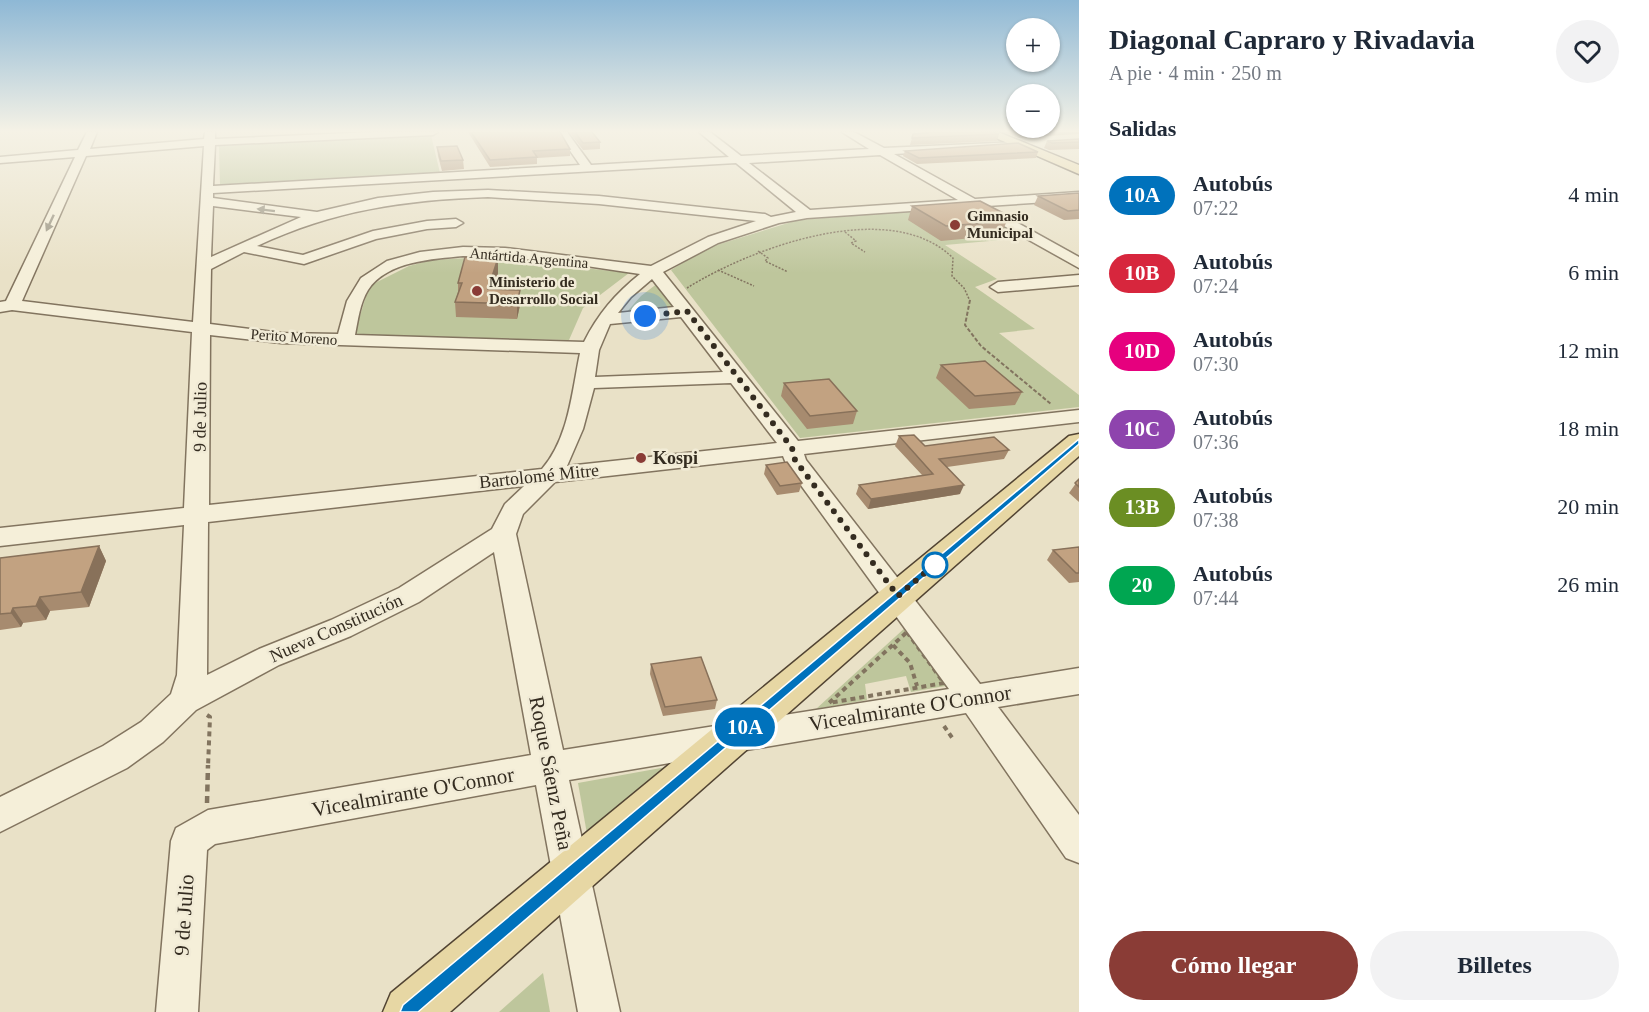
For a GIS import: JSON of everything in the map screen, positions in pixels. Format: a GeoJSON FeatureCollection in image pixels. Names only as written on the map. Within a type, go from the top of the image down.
{"type":"FeatureCollection","features":[{"type":"Feature","properties":{"kind":"main road"},"geometry":{"type":"LineString","coordinates":[[410,1012],[898,596],[1075,425]]}},
{"type":"Feature","properties":{"kind":"street"},"geometry":{"type":"LineString","coordinates":[[6,306],[69,179]]}},
{"type":"Feature","properties":{"kind":"street","name":"9 de Julio"},"geometry":{"type":"LineString","coordinates":[[185,701],[192,675],[203,267],[208,179]]}},
{"type":"Feature","properties":{"kind":"street"},"geometry":{"type":"LineString","coordinates":[[207,195],[402,179]]}},
{"type":"Feature","properties":{"kind":"street"},"geometry":{"type":"LineString","coordinates":[[430,179],[432,195]]}},
{"type":"Feature","properties":{"kind":"street"},"geometry":{"type":"LineString","coordinates":[[763,179],[807,214]]}},
{"type":"Feature","properties":{"kind":"street"},"geometry":{"type":"LineString","coordinates":[[931,179],[1079,263]]}},
{"type":"Feature","properties":{"kind":"street"},"geometry":{"type":"LineString","coordinates":[[207,195],[268,211],[324,214]]}},
{"type":"Feature","properties":{"kind":"street"},"geometry":{"type":"LineString","coordinates":[[203,267],[241,247],[324,214],[432,195],[540,196],[776,219]]}},
{"type":"Feature","properties":{"kind":"street"},"geometry":{"type":"LineString","coordinates":[[503,534],[511,512],[550,475],[561,458],[578,415],[590,348],[603,320],[630,290],[654,271],[720,237],[776,219],[807,214],[1079,196]]}},
{"type":"Feature","properties":{"kind":"street"},"geometry":{"type":"LineString","coordinates":[[241,247],[304,260],[383,232],[456,223]]}},
{"type":"Feature","properties":{"kind":"street","name":"Antártida Argentina"},"geometry":{"type":"LineString","coordinates":[[345,340],[359,291],[368,280],[384,268],[417,257],[463,252],[493,252],[654,271]]}},
{"type":"Feature","properties":{"kind":"street"},"geometry":{"type":"LineString","coordinates":[[654,271],[792,448],[795,460],[898,596],[1079,845]]}},
{"type":"Feature","properties":{"kind":"street"},"geometry":{"type":"LineString","coordinates":[[998,287],[1079,280]]}},
{"type":"Feature","properties":{"kind":"street"},"geometry":{"type":"LineString","coordinates":[[603,320],[682,305]]}},
{"type":"Feature","properties":{"kind":"street","name":"Perito Moreno"},"geometry":{"type":"LineString","coordinates":[[6,306],[281,338],[590,348]]}},
{"type":"Feature","properties":{"kind":"street"},"geometry":{"type":"LineString","coordinates":[[585,383],[738,377]]}},
{"type":"Feature","properties":{"kind":"street","name":"Bartolomé Mitre"},"geometry":{"type":"LineString","coordinates":[[0,537],[792,448],[1075,425]]}},
{"type":"Feature","properties":{"kind":"street","name":"Nueva Constitución"},"geometry":{"type":"LineString","coordinates":[[0,815],[115,757],[152,732],[185,701],[269,657],[341,628],[409,595],[503,534]]}},
{"type":"Feature","properties":{"kind":"street","name":"Roque Sáenz Peña"},"geometry":{"type":"LineString","coordinates":[[503,534],[552,767],[570,876],[599,1012]]}},
{"type":"Feature","properties":{"kind":"street","name":"Vicealmirante O'Connor"},"geometry":{"type":"LineString","coordinates":[[207,810],[552,767],[1079,681]]}},
{"type":"Feature","properties":{"kind":"street","name":"9 de Julio"},"geometry":{"type":"LineString","coordinates":[[177,1012],[189,842],[207,810]]}},
{"type":"Feature","properties":{"kind":"path"},"geometry":{"type":"LineString","coordinates":[[682,305],[687,288],[758,251],[808,237],[845,232],[904,230],[946,250],[953,258],[952,276],[968,291],[972,303],[965,325],[981,346],[1075,425]]}},
{"type":"Feature","properties":{"kind":"path"},"geometry":{"type":"LineString","coordinates":[[845,232],[856,241],[851,243],[866,252]]}},
{"type":"Feature","properties":{"kind":"path"},"geometry":{"type":"LineString","coordinates":[[758,251],[768,258],[765,261],[788,273]]}},
{"type":"Feature","properties":{"kind":"path"},"geometry":{"type":"LineString","coordinates":[[718,270],[754,285]]}},
{"type":"Feature","properties":{"kind":"path"},"geometry":{"type":"LineString","coordinates":[[907,632],[944,683],[918,688],[829,703],[907,632]]}},
{"type":"Feature","properties":{"kind":"path"},"geometry":{"type":"LineString","coordinates":[[893,645],[910,663],[918,688]]}},
{"type":"Feature","properties":{"kind":"path"},"geometry":{"type":"LineString","coordinates":[[185,701],[210,717],[207,810]]}},
{"type":"Feature","properties":{"kind":"green space"},"geometry":{"type":"Polygon","coordinates":[[[220,179],[326,179],[220,185],[220,179]]]}},
{"type":"Feature","properties":{"kind":"green space"},"geometry":{"type":"Polygon","coordinates":[[[972,207],[1024,238],[945,245],[997,279],[975,287],[1035,329],[999,333],[1079,395],[1079,407],[800,438],[671,270],[707,248],[798,220],[972,207]]]}},
{"type":"Feature","properties":{"kind":"green space"},"geometry":{"type":"Polygon","coordinates":[[[486,257],[629,273],[583,308],[569,340],[354,336],[369,286],[409,266],[432,260],[486,257]]]}},
{"type":"Feature","properties":{"kind":"green space"},"geometry":{"type":"Polygon","coordinates":[[[658,283],[676,308],[626,313],[641,296],[658,283]]]}},
{"type":"Feature","properties":{"kind":"green space"},"geometry":{"type":"Polygon","coordinates":[[[907,626],[951,685],[911,692],[906,676],[865,684],[867,700],[816,709],[907,626]]]}},
{"type":"Feature","properties":{"kind":"green space"},"geometry":{"type":"Polygon","coordinates":[[[672,766],[587,834],[578,783],[672,766]]]}},
{"type":"Feature","properties":{"kind":"green space"},"geometry":{"type":"Polygon","coordinates":[[[543,973],[550,1012],[499,1012],[543,973]]]}},
{"type":"Feature","properties":{"kind":"building"},"geometry":{"type":"Polygon","coordinates":[[[1079,193],[1079,210],[1068,211],[1038,196],[1079,193]]]}},
{"type":"Feature","properties":{"kind":"building"},"geometry":{"type":"Polygon","coordinates":[[[980,201],[1009,216],[991,217],[999,222],[946,226],[912,206],[980,201]]]}},
{"type":"Feature","properties":{"kind":"building"},"geometry":{"type":"Polygon","coordinates":[[[465,257],[498,258],[488,289],[520,290],[517,304],[455,302],[462,283],[458,283],[465,257]]]}},
{"type":"Feature","properties":{"kind":"building"},"geometry":{"type":"Polygon","coordinates":[[[985,361],[1022,392],[975,396],[941,365],[985,361]]]}},
{"type":"Feature","properties":{"kind":"building"},"geometry":{"type":"Polygon","coordinates":[[[829,379],[857,411],[810,416],[784,383],[829,379]]]}},
{"type":"Feature","properties":{"kind":"building"},"geometry":{"type":"Polygon","coordinates":[[[914,435],[925,446],[994,437],[1009,450],[939,459],[964,485],[871,499],[859,485],[933,474],[899,436],[914,435]]]}},
{"type":"Feature","properties":{"kind":"building"},"geometry":{"type":"Polygon","coordinates":[[[787,462],[802,483],[780,486],[766,465],[787,462]]]}},
{"type":"Feature","properties":{"kind":"building"},"geometry":{"type":"Polygon","coordinates":[[[99,546],[81,592],[40,597],[36,606],[13,608],[11,613],[0,614],[0,558],[99,546]]]}},
{"type":"Feature","properties":{"kind":"building"},"geometry":{"type":"Polygon","coordinates":[[[1079,547],[1079,573],[1076,573],[1053,550],[1079,547]]]}},
{"type":"Feature","properties":{"kind":"building"},"geometry":{"type":"Polygon","coordinates":[[[701,657],[717,700],[665,707],[651,664],[701,657]]]}},
{"type":"Feature","properties":{"kind":"bus line","name":"10A"},"geometry":{"type":"LineString","coordinates":[[410,1012],[1079,442]]}},
{"type":"Feature","properties":{"kind":"place","name":"Gimnasio Municipal"},"geometry":{"type":"Point","coordinates":[955,225]}},
{"type":"Feature","properties":{"kind":"place","name":"Ministerio de Desarrollo Social"},"geometry":{"type":"Point","coordinates":[477,291]}},
{"type":"Feature","properties":{"kind":"place","name":"Kospi"},"geometry":{"type":"Point","coordinates":[641,458]}},
{"type":"Feature","properties":{"kind":"route"},"geometry":{"type":"LineString","coordinates":[[645,316],[687,311],[792,448],[795,460],[898,596],[940,560],[935,565]]}}]}
